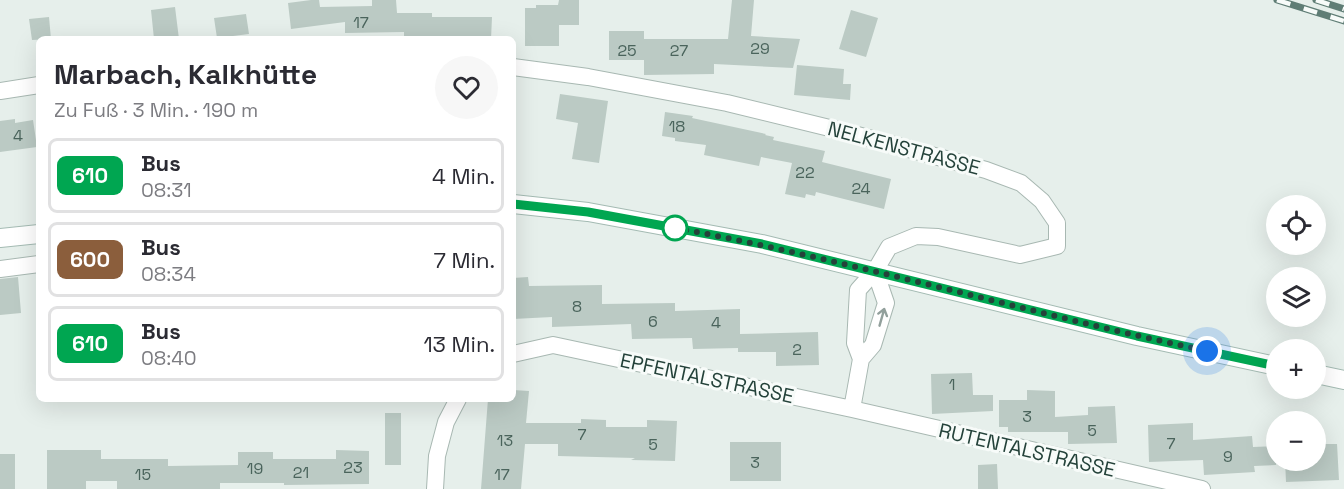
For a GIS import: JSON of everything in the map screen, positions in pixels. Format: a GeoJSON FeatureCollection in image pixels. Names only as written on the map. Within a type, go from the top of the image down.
{"type":"FeatureCollection","features":[{"type":"Feature","properties":{"kind":"main road"},"geometry":{"type":"LineString","coordinates":[[516,204],[588,212],[762,244],[1137,336],[1266,364]]}},
{"type":"Feature","properties":{"kind":"main road"},"geometry":{"type":"LineString","coordinates":[[0,238],[36,234]]}},
{"type":"Feature","properties":{"kind":"main road"},"geometry":{"type":"LineString","coordinates":[[1326,376],[1344,381]]}},
{"type":"Feature","properties":{"kind":"street","name":"NELKENSTRASSE"},"geometry":{"type":"LineString","coordinates":[[516,67],[588,77],[727,103],[986,170],[1021,183],[1042,201],[1057,223],[1057,246],[1020,255],[938,237],[916,236],[889,247],[875,271]]}},
{"type":"Feature","properties":{"kind":"street"},"geometry":{"type":"LineString","coordinates":[[0,91],[36,85]]}},
{"type":"Feature","properties":{"kind":"street"},"geometry":{"type":"LineString","coordinates":[[0,269],[36,264]]}},
{"type":"Feature","properties":{"kind":"street"},"geometry":{"type":"LineString","coordinates":[[852,409],[861,359],[873,345],[886,303],[875,271],[858,290],[855,343],[861,359]]}},
{"type":"Feature","properties":{"kind":"street","name":"EPFENTALSTRASSE"},"geometry":{"type":"LineString","coordinates":[[516,352],[553,345],[852,409]]}},
{"type":"Feature","properties":{"kind":"street"},"geometry":{"type":"LineString","coordinates":[[435,489],[437,456],[446,422],[456,402]]}},
{"type":"Feature","properties":{"kind":"street","name":"RUTENTALSTRASSE"},"geometry":{"type":"LineString","coordinates":[[852,409],[1202,489]]}},
{"type":"Feature","properties":{"kind":"building"},"geometry":{"type":"Polygon","coordinates":[[[319,0],[320,7],[372,6],[372,0],[396,0],[397,13],[432,13],[432,17],[492,17],[491,36],[404,36],[404,32],[345,33],[345,22],[291,29],[288,3],[319,0]]]}},
{"type":"Feature","properties":{"kind":"building"},"geometry":{"type":"Polygon","coordinates":[[[559,0],[579,0],[579,25],[559,25],[559,46],[525,46],[525,8],[536,8],[536,5],[558,5],[559,0]]]}},
{"type":"Feature","properties":{"kind":"building"},"geometry":{"type":"Polygon","coordinates":[[[732,0],[754,0],[751,36],[800,39],[793,68],[714,64],[714,74],[644,75],[644,60],[609,60],[609,31],[644,31],[644,39],[728,39],[732,0]]]}},
{"type":"Feature","properties":{"kind":"building"},"geometry":{"type":"Polygon","coordinates":[[[175,7],[179,36],[154,36],[151,10],[175,7]]]}},
{"type":"Feature","properties":{"kind":"building"},"geometry":{"type":"Polygon","coordinates":[[[851,10],[878,18],[866,57],[839,49],[851,10]]]}},
{"type":"Feature","properties":{"kind":"building"},"geometry":{"type":"Polygon","coordinates":[[[246,14],[249,34],[217,36],[214,18],[246,14]]]}},
{"type":"Feature","properties":{"kind":"building"},"geometry":{"type":"Polygon","coordinates":[[[49,17],[51,36],[36,36],[36,40],[32,40],[29,19],[49,17]]]}},
{"type":"Feature","properties":{"kind":"building"},"geometry":{"type":"Polygon","coordinates":[[[797,65],[844,69],[843,84],[851,84],[850,100],[794,95],[797,65]]]}},
{"type":"Feature","properties":{"kind":"building"},"geometry":{"type":"Polygon","coordinates":[[[560,94],[608,101],[599,163],[572,159],[578,123],[556,119],[560,94]]]}},
{"type":"Feature","properties":{"kind":"building"},"geometry":{"type":"Polygon","coordinates":[[[665,112],[693,116],[692,118],[766,134],[774,137],[773,140],[825,151],[822,162],[891,179],[884,209],[816,192],[815,196],[806,194],[805,198],[785,194],[792,163],[761,157],[759,166],[704,155],[706,145],[675,141],[675,138],[662,136],[665,112]]]}},
{"type":"Feature","properties":{"kind":"building"},"geometry":{"type":"Polygon","coordinates":[[[15,119],[15,123],[33,120],[36,147],[0,152],[0,121],[15,119]]]}},
{"type":"Feature","properties":{"kind":"building"},"geometry":{"type":"Polygon","coordinates":[[[18,277],[21,313],[0,315],[0,279],[18,277]]]}},
{"type":"Feature","properties":{"kind":"building"},"geometry":{"type":"Polygon","coordinates":[[[528,277],[529,286],[602,285],[602,304],[675,303],[675,311],[740,309],[740,334],[818,332],[819,365],[776,366],[776,352],[738,352],[738,348],[693,349],[692,338],[632,339],[631,324],[552,327],[552,317],[516,319],[516,278],[528,277]]]}},
{"type":"Feature","properties":{"kind":"building"},"geometry":{"type":"Polygon","coordinates":[[[972,373],[973,395],[993,395],[993,411],[932,414],[931,374],[972,373]]]}},
{"type":"Feature","properties":{"kind":"building"},"geometry":{"type":"Polygon","coordinates":[[[516,390],[529,391],[526,423],[581,423],[581,419],[606,420],[606,427],[647,427],[647,420],[677,421],[675,461],[558,456],[558,444],[525,444],[521,489],[481,489],[488,402],[516,402],[516,390]]]}},
{"type":"Feature","properties":{"kind":"building"},"geometry":{"type":"Polygon","coordinates":[[[1027,390],[1055,391],[1055,417],[1088,415],[1088,407],[1115,406],[1117,443],[1068,444],[1068,432],[1008,432],[1008,427],[999,427],[999,400],[1027,400],[1027,390]]]}},
{"type":"Feature","properties":{"kind":"building"},"geometry":{"type":"Polygon","coordinates":[[[385,413],[401,413],[401,465],[385,465],[385,413]]]}},
{"type":"Feature","properties":{"kind":"building"},"geometry":{"type":"Polygon","coordinates":[[[1193,423],[1193,440],[1252,436],[1253,447],[1266,446],[1266,465],[1254,466],[1255,472],[1204,475],[1203,460],[1149,462],[1148,425],[1193,423]]]}},
{"type":"Feature","properties":{"kind":"building"},"geometry":{"type":"Polygon","coordinates":[[[730,442],[781,442],[781,481],[730,481],[730,442]]]}},
{"type":"Feature","properties":{"kind":"building"},"geometry":{"type":"Polygon","coordinates":[[[1326,444],[1337,444],[1339,480],[1286,482],[1286,471],[1326,471],[1326,444]]]}},
{"type":"Feature","properties":{"kind":"building"},"geometry":{"type":"Polygon","coordinates":[[[47,450],[101,450],[101,459],[168,459],[168,466],[238,465],[238,452],[273,452],[273,459],[336,459],[336,450],[369,451],[369,484],[220,483],[220,489],[117,489],[117,481],[86,481],[86,489],[47,489],[47,450]]]}},
{"type":"Feature","properties":{"kind":"building"},"geometry":{"type":"Polygon","coordinates":[[[0,454],[15,454],[15,489],[0,489],[0,454]]]}},
{"type":"Feature","properties":{"kind":"building"},"geometry":{"type":"Polygon","coordinates":[[[997,464],[998,489],[978,489],[978,465],[997,464]]]}},
{"type":"Feature","properties":{"kind":"railway"},"geometry":{"type":"LineString","coordinates":[[1277,0],[1344,21]]}},
{"type":"Feature","properties":{"kind":"railway"},"geometry":{"type":"LineString","coordinates":[[1316,0],[1344,9]]}},
{"type":"Feature","properties":{"kind":"bus line","name":"610"},"geometry":{"type":"LineString","coordinates":[[516,204],[588,212],[762,244],[1137,336],[1266,364]]}},
{"type":"Feature","properties":{"kind":"route"},"geometry":{"type":"LineString","coordinates":[[675,228],[670,227],[762,244],[1207,351]]}}]}
